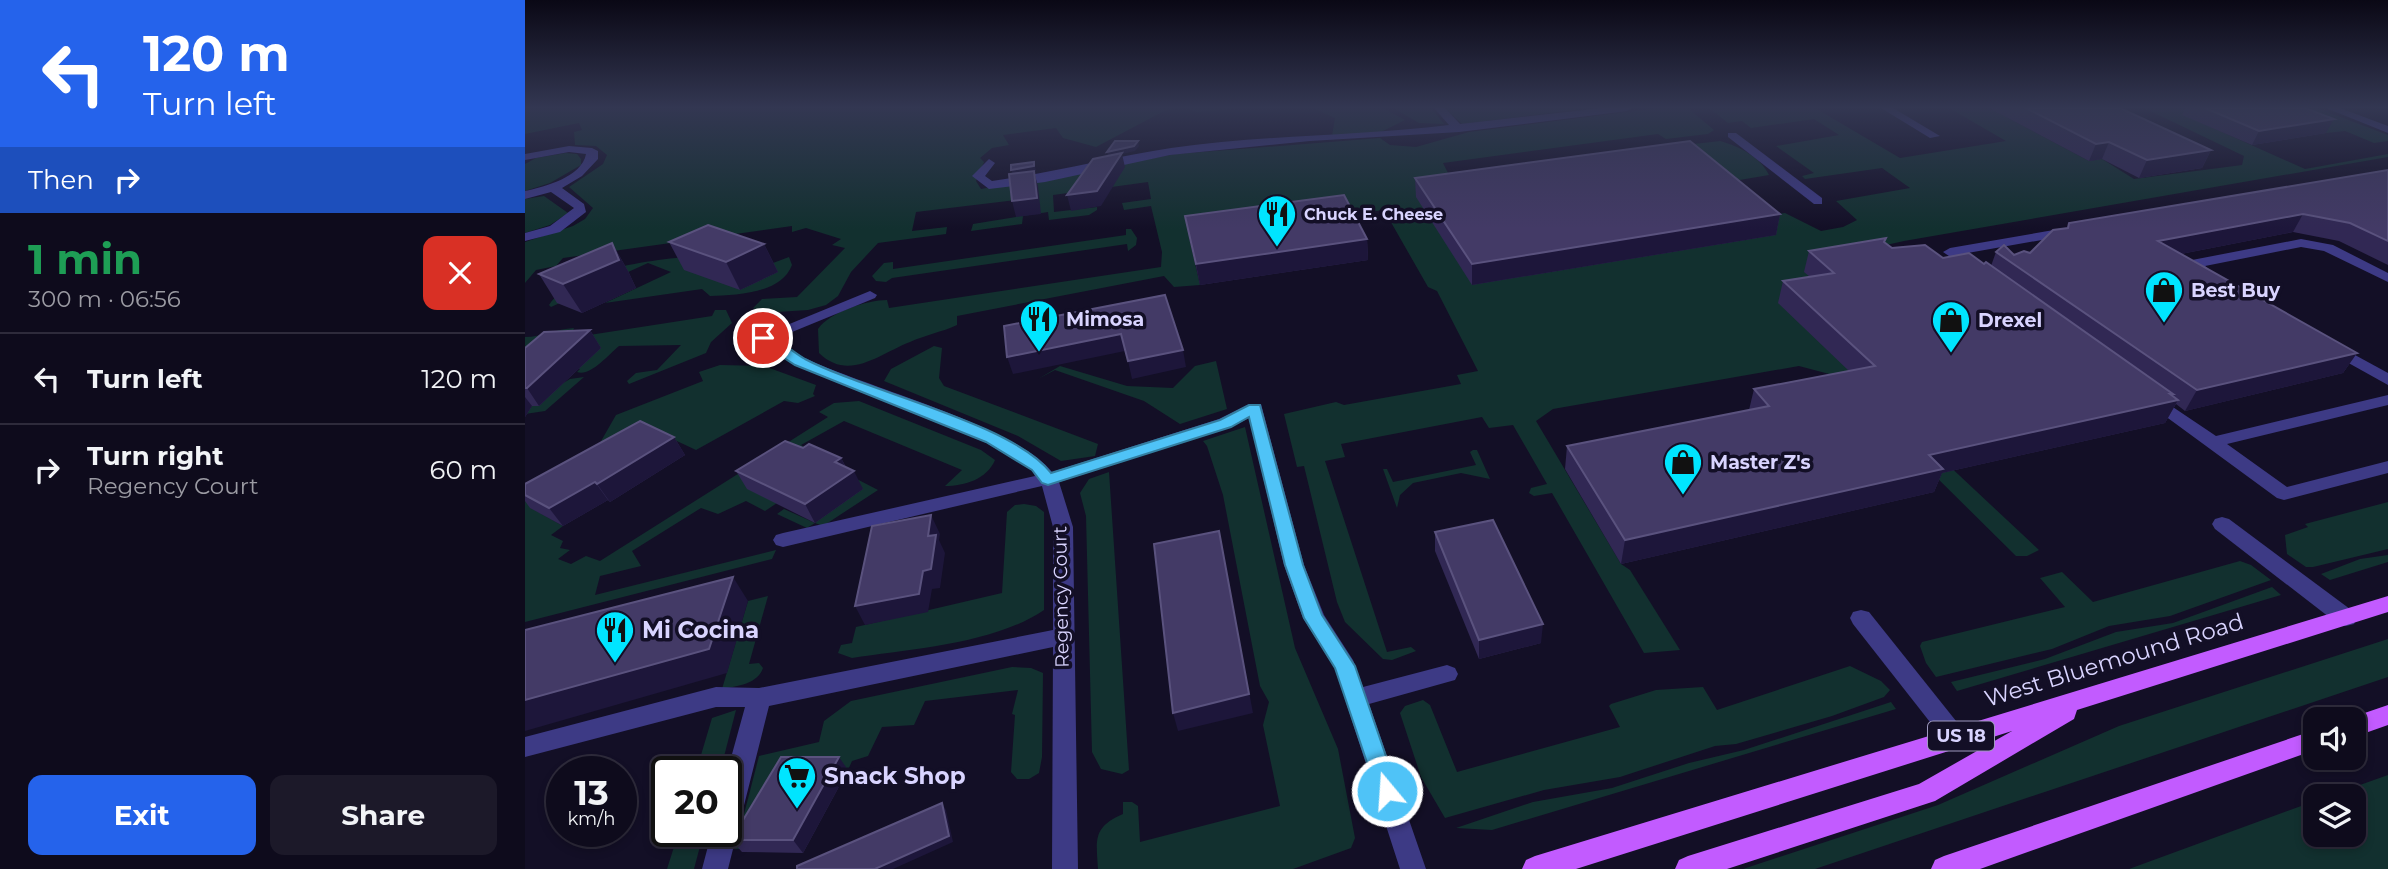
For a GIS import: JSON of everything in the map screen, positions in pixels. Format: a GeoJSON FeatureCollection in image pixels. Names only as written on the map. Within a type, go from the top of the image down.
{"type":"FeatureCollection","features":[{"type":"Feature","properties":{"kind":"main road","name":"West Bluemound Road"},"geometry":{"type":"LineString","coordinates":[[1535,869],[2388,604]]}},
{"type":"Feature","properties":{"kind":"main road"},"geometry":{"type":"LineString","coordinates":[[1688,869],[1926,793],[2090,698]]}},
{"type":"Feature","properties":{"kind":"main road"},"geometry":{"type":"LineString","coordinates":[[2366,723],[2388,715]]}},
{"type":"Feature","properties":{"kind":"main road"},"geometry":{"type":"LineString","coordinates":[[1944,869],[2303,744]]}},
{"type":"Feature","properties":{"kind":"street"},"geometry":{"type":"LineString","coordinates":[[525,157],[569,149],[592,151],[592,159],[581,173],[554,188],[525,195]]}},
{"type":"Feature","properties":{"kind":"street"},"geometry":{"type":"LineString","coordinates":[[989,163],[978,176],[989,185],[1045,178],[1171,152],[1205,149]]}},
{"type":"Feature","properties":{"kind":"street"},"geometry":{"type":"LineString","coordinates":[[1750,149],[1818,201]]}},
{"type":"Feature","properties":{"kind":"street"},"geometry":{"type":"LineString","coordinates":[[525,237],[555,229],[580,212],[580,207],[554,188]]}},
{"type":"Feature","properties":{"kind":"street"},"geometry":{"type":"LineString","coordinates":[[1983,276],[1944,253],[2089,228]]}},
{"type":"Feature","properties":{"kind":"street"},"geometry":{"type":"LineString","coordinates":[[2017,257],[2034,238]]}},
{"type":"Feature","properties":{"kind":"street"},"geometry":{"type":"LineString","coordinates":[[2223,285],[2199,271],[2197,263],[2301,243],[2327,248],[2388,278]]}},
{"type":"Feature","properties":{"kind":"street","name":"Regency Court"},"geometry":{"type":"LineString","coordinates":[[870,295],[763,338],[800,362],[991,438],[1038,466],[1048,480],[1063,527],[1065,869]]}},
{"type":"Feature","properties":{"kind":"street"},"geometry":{"type":"LineString","coordinates":[[2317,339],[2388,380]]}},
{"type":"Feature","properties":{"kind":"street"},"geometry":{"type":"LineString","coordinates":[[2137,387],[2284,494],[2388,467]]}},
{"type":"Feature","properties":{"kind":"street"},"geometry":{"type":"LineString","coordinates":[[2213,442],[2388,400]]}},
{"type":"Feature","properties":{"kind":"street"},"geometry":{"type":"LineString","coordinates":[[783,540],[1048,480],[1225,423],[1255,408],[1294,565],[1314,618],[1345,666],[1413,869]]}},
{"type":"Feature","properties":{"kind":"street"},"geometry":{"type":"LineString","coordinates":[[2222,524],[2346,618]]}},
{"type":"Feature","properties":{"kind":"street"},"geometry":{"type":"LineString","coordinates":[[1861,618],[1956,738]]}},
{"type":"Feature","properties":{"kind":"street"},"geometry":{"type":"LineString","coordinates":[[525,747],[716,697],[759,698],[1062,637]]}},
{"type":"Feature","properties":{"kind":"street"},"geometry":{"type":"LineString","coordinates":[[1356,698],[1447,674]]}},
{"type":"Feature","properties":{"kind":"street"},"geometry":{"type":"LineString","coordinates":[[742,763],[759,698]]}},
{"type":"Feature","properties":{"kind":"street"},"geometry":{"type":"LineString","coordinates":[[715,869],[721,847]]}},
{"type":"Feature","properties":{"kind":"green space"},"geometry":{"type":"Polygon","coordinates":[[[599,149],[991,149],[980,158],[984,162],[976,181],[981,189],[1176,154],[1245,149],[1550,149],[1443,163],[1450,177],[1755,217],[1785,213],[1821,231],[1843,227],[1857,220],[1836,201],[1910,188],[1882,168],[1805,179],[1802,176],[1814,173],[1780,149],[1884,149],[1900,158],[1959,149],[2066,149],[2089,161],[2102,159],[2134,179],[2242,165],[2244,156],[2228,149],[2259,149],[2305,169],[2388,154],[2388,157],[1904,241],[1806,263],[1944,461],[2039,550],[2027,556],[2016,556],[1833,375],[1799,366],[1553,409],[1536,421],[1621,564],[1630,570],[1680,650],[1644,653],[1552,493],[1534,496],[1529,493],[1531,488],[1547,484],[1513,425],[1489,428],[1482,417],[1341,444],[1345,457],[1325,461],[1387,652],[1411,647],[1416,651],[1392,660],[1383,659],[1345,622],[1337,602],[1304,466],[1297,467],[1284,414],[1336,402],[1344,405],[1461,384],[1457,375],[1478,371],[1437,291],[1428,287],[1384,210],[1189,237],[1200,285],[1174,287],[1164,276],[957,316],[957,325],[864,363],[842,365],[819,353],[818,329],[840,312],[869,302],[887,300],[889,308],[1161,267],[1162,252],[1151,206],[1124,210],[1122,203],[1151,199],[1148,182],[1053,195],[1054,212],[1097,207],[1097,210],[1089,215],[1049,220],[1048,212],[1023,216],[1022,224],[971,231],[973,224],[1016,217],[1016,200],[916,212],[912,231],[947,227],[946,234],[878,243],[851,272],[838,296],[826,305],[808,310],[762,313],[753,308],[762,299],[797,297],[845,248],[832,245],[841,239],[806,228],[792,232],[792,226],[563,258],[556,266],[536,270],[525,283],[525,242],[573,226],[585,219],[593,208],[569,187],[603,164],[607,155],[599,149]]]}},
{"type":"Feature","properties":{"kind":"green space"},"geometry":{"type":"Polygon","coordinates":[[[1679,149],[1739,149],[1760,163],[1769,175],[1716,184],[1679,149]]]}},
{"type":"Feature","properties":{"kind":"green space"},"geometry":{"type":"Polygon","coordinates":[[[577,154],[581,165],[550,183],[525,191],[525,164],[536,158],[577,154]]]}},
{"type":"Feature","properties":{"kind":"green space"},"geometry":{"type":"Polygon","coordinates":[[[544,196],[568,213],[550,225],[525,233],[525,199],[544,196]]]}},
{"type":"Feature","properties":{"kind":"green space"},"geometry":{"type":"Polygon","coordinates":[[[1126,229],[1131,229],[1137,238],[1136,245],[1128,251],[1127,244],[892,278],[886,282],[876,281],[872,276],[884,263],[893,262],[893,269],[1126,235],[1126,229]]]}},
{"type":"Feature","properties":{"kind":"green space"},"geometry":{"type":"Polygon","coordinates":[[[722,253],[773,263],[789,257],[792,265],[778,282],[757,291],[710,296],[702,289],[605,303],[671,272],[648,263],[551,307],[549,305],[563,291],[604,271],[654,261],[722,253]]]}},
{"type":"Feature","properties":{"kind":"green space"},"geometry":{"type":"Polygon","coordinates":[[[715,310],[726,310],[732,323],[711,342],[706,353],[629,384],[627,381],[636,373],[657,370],[681,345],[619,346],[598,365],[582,373],[577,372],[580,369],[525,350],[525,337],[574,328],[570,338],[712,316],[715,310]]]}},
{"type":"Feature","properties":{"kind":"green space"},"geometry":{"type":"Polygon","coordinates":[[[934,346],[942,348],[939,378],[944,386],[1098,444],[1095,456],[1061,461],[1018,436],[884,381],[891,369],[934,346]]]}},
{"type":"Feature","properties":{"kind":"green space"},"geometry":{"type":"Polygon","coordinates":[[[1216,361],[1227,409],[1180,424],[1144,401],[1055,370],[1038,379],[1060,366],[1127,386],[1173,388],[1195,366],[1216,361]]]}},
{"type":"Feature","properties":{"kind":"green space"},"geometry":{"type":"Polygon","coordinates":[[[720,365],[764,366],[816,385],[813,394],[815,396],[798,403],[784,401],[696,450],[664,435],[531,508],[563,526],[551,535],[563,541],[560,548],[570,550],[558,559],[571,564],[586,556],[600,561],[828,417],[819,412],[834,403],[859,401],[981,450],[995,460],[981,477],[960,485],[945,486],[962,470],[844,421],[801,445],[814,453],[777,503],[765,511],[746,501],[718,514],[701,508],[632,551],[641,566],[600,576],[595,595],[776,550],[772,559],[525,622],[525,500],[585,469],[616,415],[703,381],[699,372],[720,365]]]}},
{"type":"Feature","properties":{"kind":"green space"},"geometry":{"type":"Polygon","coordinates":[[[584,377],[545,411],[525,414],[525,406],[570,379],[584,377]]]}},
{"type":"Feature","properties":{"kind":"green space"},"geometry":{"type":"Polygon","coordinates":[[[1245,427],[1295,648],[1338,749],[1355,838],[1351,848],[1293,869],[1098,869],[1097,842],[1101,829],[1123,814],[1123,802],[1132,802],[1138,806],[1140,842],[1280,806],[1263,725],[1269,702],[1260,686],[1223,495],[1203,441],[1245,427]]]}},
{"type":"Feature","properties":{"kind":"green space"},"geometry":{"type":"Polygon","coordinates":[[[1477,450],[1490,479],[1461,473],[1413,483],[1400,495],[1397,508],[1383,469],[1387,469],[1393,482],[1476,465],[1470,452],[1477,450]]]}},
{"type":"Feature","properties":{"kind":"green space"},"geometry":{"type":"Polygon","coordinates":[[[1109,472],[1129,770],[1122,774],[1101,769],[1092,752],[1086,516],[1080,493],[1089,479],[1109,472]]]}},
{"type":"Feature","properties":{"kind":"green space"},"geometry":{"type":"Polygon","coordinates":[[[851,476],[878,490],[823,526],[815,523],[851,476]]]}},
{"type":"Feature","properties":{"kind":"green space"},"geometry":{"type":"Polygon","coordinates":[[[2388,502],[2388,549],[2313,567],[2306,567],[2287,554],[2285,535],[2308,527],[2305,524],[2388,502]]]}},
{"type":"Feature","properties":{"kind":"green space"},"geometry":{"type":"Polygon","coordinates":[[[1015,505],[1036,506],[1044,512],[1044,610],[1001,631],[977,638],[852,658],[838,653],[841,645],[852,643],[856,627],[1002,593],[1007,512],[1015,505]]]}},
{"type":"Feature","properties":{"kind":"green space"},"geometry":{"type":"Polygon","coordinates":[[[784,509],[815,523],[807,528],[777,514],[784,509]]]}},
{"type":"Feature","properties":{"kind":"green space"},"geometry":{"type":"Polygon","coordinates":[[[2388,555],[2388,562],[2330,580],[2321,574],[2360,559],[2388,555]]]}},
{"type":"Feature","properties":{"kind":"green space"},"geometry":{"type":"Polygon","coordinates":[[[2240,561],[2251,565],[2271,580],[2170,616],[2109,626],[2052,649],[1936,677],[1926,663],[1920,646],[1922,642],[2065,607],[2040,578],[2062,572],[2093,602],[2240,561]]]}},
{"type":"Feature","properties":{"kind":"green space"},"geometry":{"type":"Polygon","coordinates":[[[2272,587],[2281,595],[1957,691],[1951,682],[2045,659],[2116,632],[2173,623],[2272,587]]]}},
{"type":"Feature","properties":{"kind":"green space"},"geometry":{"type":"Polygon","coordinates":[[[768,596],[749,664],[759,663],[763,668],[757,678],[722,689],[748,601],[768,596]]]}},
{"type":"Feature","properties":{"kind":"green space"},"geometry":{"type":"Polygon","coordinates":[[[2388,639],[2388,677],[1815,869],[1743,869],[1938,805],[2119,726],[2388,639]]]}},
{"type":"Feature","properties":{"kind":"green space"},"geometry":{"type":"Polygon","coordinates":[[[1850,666],[1881,681],[1890,690],[1884,697],[1832,716],[1736,744],[1715,746],[1620,777],[1544,790],[1445,818],[1421,777],[1400,713],[1405,706],[1423,700],[1430,705],[1457,772],[1620,727],[1609,706],[1656,690],[1703,687],[1717,710],[1850,666]]]}},
{"type":"Feature","properties":{"kind":"green space"},"geometry":{"type":"Polygon","coordinates":[[[1012,667],[1031,668],[1043,673],[1042,757],[1039,773],[1029,779],[1017,779],[1011,772],[1015,715],[1012,714],[1018,690],[925,701],[914,725],[882,727],[868,756],[852,761],[848,770],[790,770],[744,849],[735,849],[742,847],[742,822],[759,756],[819,742],[824,721],[851,701],[1012,667]]]}},
{"type":"Feature","properties":{"kind":"green space"},"geometry":{"type":"Polygon","coordinates":[[[1891,702],[1896,709],[1492,830],[1456,828],[1533,802],[1612,788],[1689,763],[1744,750],[1891,702]]]}},
{"type":"Feature","properties":{"kind":"green space"},"geometry":{"type":"Polygon","coordinates":[[[736,710],[724,756],[701,756],[712,718],[736,710]]]}},
{"type":"Feature","properties":{"kind":"green space"},"geometry":{"type":"Polygon","coordinates":[[[2388,775],[2388,869],[2129,869],[2303,805],[2303,847],[2366,847],[2366,784],[2363,784],[2388,775]]]}},
{"type":"Feature","properties":{"kind":"green space"},"geometry":{"type":"Polygon","coordinates":[[[674,847],[700,847],[694,869],[667,869],[674,847]]]}},
{"type":"Feature","properties":{"kind":"building"},"geometry":{"type":"Polygon","coordinates":[[[1634,149],[1699,149],[1780,214],[1472,264],[1415,178],[1634,149]]]}},
{"type":"Feature","properties":{"kind":"building"},"geometry":{"type":"Polygon","coordinates":[[[2123,149],[2211,150],[2147,160],[2123,149]]]}},
{"type":"Feature","properties":{"kind":"building"},"geometry":{"type":"Polygon","coordinates":[[[1122,153],[1097,191],[1067,195],[1093,159],[1122,153]]]}},
{"type":"Feature","properties":{"kind":"building"},"geometry":{"type":"Polygon","coordinates":[[[1034,162],[1034,166],[1011,170],[1011,165],[1034,162]]]}},
{"type":"Feature","properties":{"kind":"building"},"geometry":{"type":"Polygon","coordinates":[[[2388,170],[2388,241],[2350,223],[2303,214],[2158,241],[2357,353],[2197,390],[1996,252],[2004,245],[2014,255],[2024,251],[2030,253],[2053,230],[2068,228],[2069,223],[2388,170]]]}},
{"type":"Feature","properties":{"kind":"building"},"geometry":{"type":"Polygon","coordinates":[[[1034,171],[1037,198],[1012,201],[1009,174],[1034,171]]]}},
{"type":"Feature","properties":{"kind":"building"},"geometry":{"type":"Polygon","coordinates":[[[1344,195],[1367,239],[1196,264],[1185,216],[1344,195]]]}},
{"type":"Feature","properties":{"kind":"building"},"geometry":{"type":"Polygon","coordinates":[[[708,225],[764,244],[726,262],[669,242],[708,225]]]}},
{"type":"Feature","properties":{"kind":"building"},"geometry":{"type":"Polygon","coordinates":[[[1886,238],[1884,242],[1892,248],[1925,245],[1943,258],[1969,253],[1984,264],[1986,262],[2178,400],[1929,455],[1943,469],[1625,540],[1567,446],[1769,406],[1754,389],[1875,366],[1783,281],[1834,273],[1809,251],[1886,238]]]}},
{"type":"Feature","properties":{"kind":"building"},"geometry":{"type":"Polygon","coordinates":[[[612,243],[619,260],[563,284],[539,274],[612,243]]]}},
{"type":"Feature","properties":{"kind":"building"},"geometry":{"type":"Polygon","coordinates":[[[1165,295],[1183,350],[1128,361],[1121,334],[1007,357],[1004,326],[1165,295]]]}},
{"type":"Feature","properties":{"kind":"building"},"geometry":{"type":"Polygon","coordinates":[[[590,330],[525,388],[525,348],[544,332],[590,330]]]}},
{"type":"Feature","properties":{"kind":"building"},"geometry":{"type":"Polygon","coordinates":[[[640,421],[674,437],[597,484],[595,482],[549,508],[525,495],[525,484],[640,421]]]}},
{"type":"Feature","properties":{"kind":"building"},"geometry":{"type":"Polygon","coordinates":[[[785,441],[803,448],[809,444],[841,458],[835,462],[854,471],[805,504],[736,471],[785,441]]]}},
{"type":"Feature","properties":{"kind":"building"},"geometry":{"type":"Polygon","coordinates":[[[931,515],[928,536],[936,535],[931,569],[923,571],[919,594],[855,606],[872,526],[931,515]]]}},
{"type":"Feature","properties":{"kind":"building"},"geometry":{"type":"Polygon","coordinates":[[[1493,520],[1543,624],[1479,640],[1435,532],[1493,520]]]}},
{"type":"Feature","properties":{"kind":"building"},"geometry":{"type":"Polygon","coordinates":[[[1219,531],[1249,694],[1173,713],[1154,544],[1219,531]]]}},
{"type":"Feature","properties":{"kind":"building"},"geometry":{"type":"Polygon","coordinates":[[[733,577],[709,649],[525,700],[525,630],[733,577]]]}},
{"type":"Feature","properties":{"kind":"building","name":"Snack Shop"},"geometry":{"type":"Polygon","coordinates":[[[781,757],[839,757],[793,840],[742,840],[742,822],[781,757]]]}},
{"type":"Feature","properties":{"kind":"building"},"geometry":{"type":"Polygon","coordinates":[[[942,803],[949,836],[875,869],[797,869],[797,866],[942,803]]]}},
{"type":"Feature","properties":{"kind":"place","name":"Chuck E. Cheese"},"geometry":{"type":"Point","coordinates":[1277,248]}},
{"type":"Feature","properties":{"kind":"place","name":"Best Buy"},"geometry":{"type":"Point","coordinates":[2164,324]}},
{"type":"Feature","properties":{"kind":"place","name":"Mimosa"},"geometry":{"type":"Point","coordinates":[1039,353]}},
{"type":"Feature","properties":{"kind":"place","name":"Drexel"},"geometry":{"type":"Point","coordinates":[1951,354]}},
{"type":"Feature","properties":{"kind":"place","name":"Master Z's"},"geometry":{"type":"Point","coordinates":[1683,496]}},
{"type":"Feature","properties":{"kind":"place","name":"Mi Cocina"},"geometry":{"type":"Point","coordinates":[615,664]}},
{"type":"Feature","properties":{"kind":"place","name":"Snack Shop"},"geometry":{"type":"Point","coordinates":[797,810]}},
{"type":"Feature","properties":{"kind":"route"},"geometry":{"type":"LineString","coordinates":[[763,338],[800,362],[991,438],[1038,466],[1048,480],[1225,423],[1255,408],[1294,565],[1314,618],[1345,666],[1387,791]]}}]}
